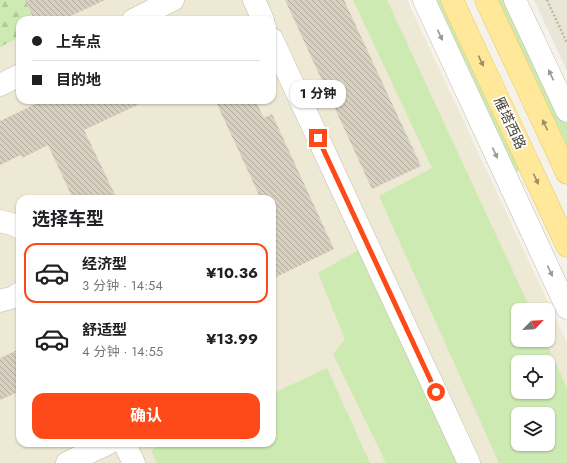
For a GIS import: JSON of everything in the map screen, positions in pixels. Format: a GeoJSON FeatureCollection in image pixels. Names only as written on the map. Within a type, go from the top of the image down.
{"type":"FeatureCollection","features":[{"type":"Feature","properties":{"kind":"main road","name":"雁塔西路"},"geometry":{"type":"LineString","coordinates":[[452,0],[567,246]]}},
{"type":"Feature","properties":{"kind":"main road"},"geometry":{"type":"LineString","coordinates":[[486,0],[567,173]]}},
{"type":"Feature","properties":{"kind":"street"},"geometry":{"type":"LineString","coordinates":[[254,0],[261,16]]}},
{"type":"Feature","properties":{"kind":"street"},"geometry":{"type":"LineString","coordinates":[[424,0],[567,308]]}},
{"type":"Feature","properties":{"kind":"street"},"geometry":{"type":"LineString","coordinates":[[515,0],[567,111]]}},
{"type":"Feature","properties":{"kind":"street"},"geometry":{"type":"LineString","coordinates":[[140,16],[169,1]]}},
{"type":"Feature","properties":{"kind":"street"},"geometry":{"type":"LineString","coordinates":[[276,48],[469,463]]}},
{"type":"Feature","properties":{"kind":"street"},"geometry":{"type":"LineString","coordinates":[[0,85],[16,77]]}},
{"type":"Feature","properties":{"kind":"street"},"geometry":{"type":"LineString","coordinates":[[0,221],[16,225]]}},
{"type":"Feature","properties":{"kind":"street"},"geometry":{"type":"LineString","coordinates":[[0,301],[16,297]]}},
{"type":"Feature","properties":{"kind":"street"},"geometry":{"type":"LineString","coordinates":[[67,463],[101,447]]}},
{"type":"Feature","properties":{"kind":"street"},"geometry":{"type":"LineString","coordinates":[[126,447],[134,463]]}},
{"type":"Feature","properties":{"kind":"path"},"geometry":{"type":"LineString","coordinates":[[547,0],[567,43]]}},
{"type":"Feature","properties":{"kind":"shaded area"},"geometry":{"type":"Polygon","coordinates":[[[0,0],[407,0],[548,303],[511,303],[511,347],[555,347],[555,317],[567,343],[567,463],[0,463],[0,0]]]}},
{"type":"Feature","properties":{"kind":"shaded area"},"geometry":{"type":"Polygon","coordinates":[[[534,0],[567,0],[567,71],[534,0]]]}},
{"type":"Feature","properties":{"kind":"green space"},"geometry":{"type":"Polygon","coordinates":[[[0,0],[25,0],[31,16],[16,16],[16,39],[0,47],[0,0]]]}},
{"type":"Feature","properties":{"kind":"green space"},"geometry":{"type":"Polygon","coordinates":[[[353,0],[387,0],[528,303],[511,303],[511,347],[548,347],[552,355],[511,355],[511,399],[555,399],[555,362],[567,388],[567,463],[499,463],[379,196],[432,168],[353,0]]]}},
{"type":"Feature","properties":{"kind":"green space"},"geometry":{"type":"Polygon","coordinates":[[[429,0],[443,0],[522,169],[510,175],[429,0]]]}},
{"type":"Feature","properties":{"kind":"green space"},"geometry":{"type":"Polygon","coordinates":[[[495,0],[510,0],[567,122],[567,149],[495,0]]]}},
{"type":"Feature","properties":{"kind":"green space"},"geometry":{"type":"Polygon","coordinates":[[[360,249],[461,463],[386,463],[333,354],[345,339],[318,273],[360,249]]]}},
{"type":"Feature","properties":{"kind":"green space"},"geometry":{"type":"Polygon","coordinates":[[[327,368],[370,463],[157,463],[151,450],[157,447],[276,447],[276,392],[327,368]]]}},
{"type":"Feature","properties":{"kind":"building"},"geometry":{"type":"Polygon","coordinates":[[[25,0],[105,0],[71,16],[32,16],[25,0]]]}},
{"type":"Feature","properties":{"kind":"building"},"geometry":{"type":"Polygon","coordinates":[[[285,0],[344,0],[421,166],[372,189],[285,0]]]}},
{"type":"Feature","properties":{"kind":"building"},"geometry":{"type":"Polygon","coordinates":[[[36,104],[139,104],[84,130],[115,195],[71,195],[48,145],[22,158],[21,155],[0,165],[0,121],[36,104]]]}},
{"type":"Feature","properties":{"kind":"building"},"geometry":{"type":"Polygon","coordinates":[[[217,104],[257,104],[264,118],[272,114],[334,249],[276,277],[276,195],[259,195],[217,104]]]}},
{"type":"Feature","properties":{"kind":"building"},"geometry":{"type":"Polygon","coordinates":[[[16,351],[16,393],[0,400],[0,358],[16,351]]]}},
{"type":"Feature","properties":{"kind":"route"},"geometry":{"type":"LineString","coordinates":[[318,138],[436,392]]}}]}
